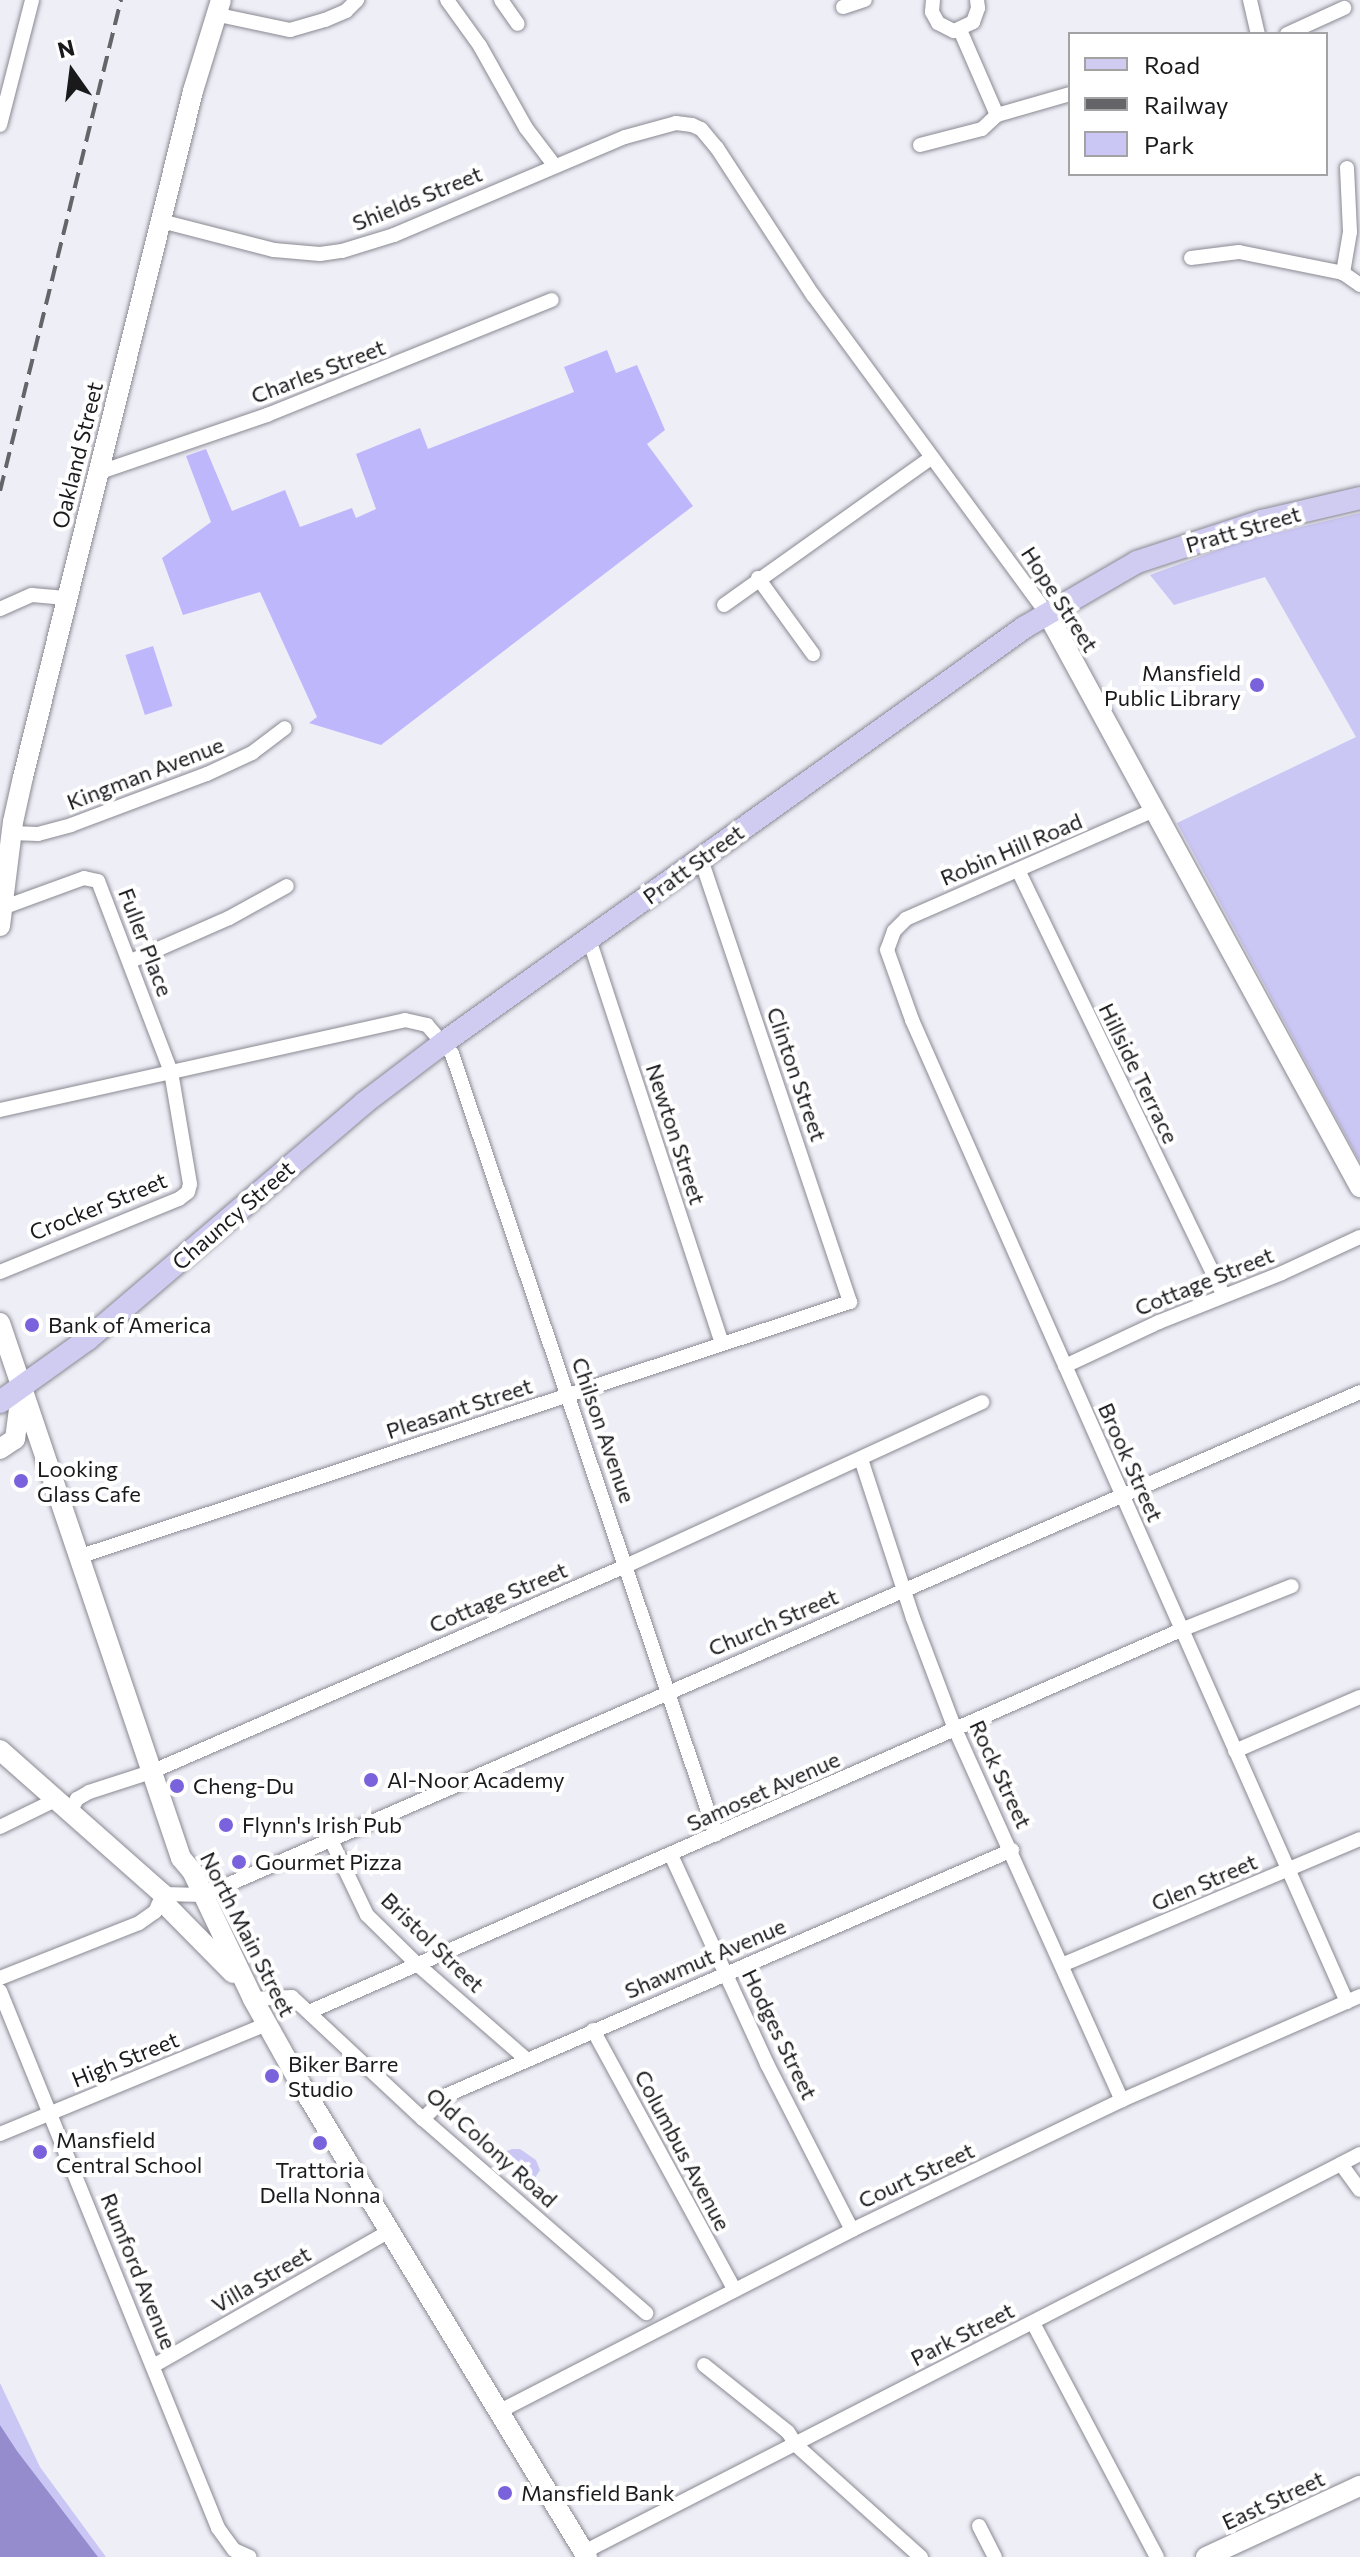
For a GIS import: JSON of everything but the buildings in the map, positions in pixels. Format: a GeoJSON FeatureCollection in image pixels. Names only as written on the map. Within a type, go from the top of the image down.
{"type":"FeatureCollection","features":[{"type":"Feature","properties":{"kind":"main road","name":"Oakland Street"},"geometry":{"type":"LineString","coordinates":[[1,917],[11,833],[66,598],[217,7]]}},
{"type":"Feature","properties":{"kind":"main road","name":"Pratt Street"},"geometry":{"type":"LineString","coordinates":[[443,1043],[1047,613],[1137,562],[1250,525],[1360,498]]}},
{"type":"Feature","properties":{"kind":"main road","name":"Hope Street"},"geometry":{"type":"LineString","coordinates":[[1047,613],[1360,1187]]}},
{"type":"Feature","properties":{"kind":"main road","name":"Chauncy Street"},"geometry":{"type":"LineString","coordinates":[[0,1402],[11,1383],[88,1339],[364,1103],[443,1043]]}},
{"type":"Feature","properties":{"kind":"main road","name":"North Main Street"},"geometry":{"type":"LineString","coordinates":[[0,1323],[11,1383],[52,1474],[181,1858],[204,1895],[267,2024],[586,2554]]}},
{"type":"Feature","properties":{"kind":"main road"},"geometry":{"type":"LineString","coordinates":[[11,1383],[18,1428],[6,1446],[35,1450],[52,1474]]}},
{"type":"Feature","properties":{"kind":"main road"},"geometry":{"type":"LineString","coordinates":[[0,1750],[163,1894],[165,1904],[219,1955],[253,1999]]}},
{"type":"Feature","properties":{"kind":"main road"},"geometry":{"type":"LineString","coordinates":[[163,1894],[178,1880],[181,1858]]}},
{"type":"Feature","properties":{"kind":"main road","name":"East Street"},"geometry":{"type":"LineString","coordinates":[[1206,2557],[1360,2486]]}},
{"type":"Feature","properties":{"kind":"street"},"geometry":{"type":"LineString","coordinates":[[0,125],[3,102],[32,0]]}},
{"type":"Feature","properties":{"kind":"street"},"geometry":{"type":"LineString","coordinates":[[217,7],[290,30],[325,20],[357,0]]}},
{"type":"Feature","properties":{"kind":"street"},"geometry":{"type":"LineString","coordinates":[[447,0],[480,46],[526,128],[555,166]]}},
{"type":"Feature","properties":{"kind":"street"},"geometry":{"type":"LineString","coordinates":[[501,0],[518,24]]}},
{"type":"Feature","properties":{"kind":"street"},"geometry":{"type":"LineString","coordinates":[[843,7],[865,0]]}},
{"type":"Feature","properties":{"kind":"street"},"geometry":{"type":"LineString","coordinates":[[933,0],[932,12],[938,23],[948,30],[960,30],[976,16],[977,0]]}},
{"type":"Feature","properties":{"kind":"street"},"geometry":{"type":"LineString","coordinates":[[1250,0],[1258,32]]}},
{"type":"Feature","properties":{"kind":"street"},"geometry":{"type":"LineString","coordinates":[[1291,32],[1344,8]]}},
{"type":"Feature","properties":{"kind":"street"},"geometry":{"type":"LineString","coordinates":[[960,30],[997,115]]}},
{"type":"Feature","properties":{"kind":"street"},"geometry":{"type":"LineString","coordinates":[[920,145],[982,129],[997,115],[1068,95]]}},
{"type":"Feature","properties":{"kind":"street","name":"Shields Street"},"geometry":{"type":"LineString","coordinates":[[161,221],[274,250],[308,254],[342,251],[394,235],[625,137],[682,123]]}},
{"type":"Feature","properties":{"kind":"street","name":"Hope Street"},"geometry":{"type":"LineString","coordinates":[[682,123],[701,129],[717,148],[813,295],[1047,613]]}},
{"type":"Feature","properties":{"kind":"street"},"geometry":{"type":"LineString","coordinates":[[1343,273],[1350,232],[1347,168]]}},
{"type":"Feature","properties":{"kind":"street"},"geometry":{"type":"LineString","coordinates":[[1191,258],[1239,252],[1343,273],[1360,285]]}},
{"type":"Feature","properties":{"kind":"street","name":"Charles Street"},"geometry":{"type":"LineString","coordinates":[[97,473],[267,415],[552,300]]}},
{"type":"Feature","properties":{"kind":"street"},"geometry":{"type":"LineString","coordinates":[[724,605],[932,457]]}},
{"type":"Feature","properties":{"kind":"street"},"geometry":{"type":"LineString","coordinates":[[758,578],[813,654]]}},
{"type":"Feature","properties":{"kind":"street"},"geometry":{"type":"LineString","coordinates":[[0,609],[41,593],[66,598]]}},
{"type":"Feature","properties":{"kind":"street","name":"Kingman Avenue"},"geometry":{"type":"LineString","coordinates":[[11,833],[53,831],[207,774],[252,753],[285,728]]}},
{"type":"Feature","properties":{"kind":"street","name":"Robin Hill Road"},"geometry":{"type":"LineString","coordinates":[[891,936],[906,919],[1154,810]]}},
{"type":"Feature","properties":{"kind":"street","name":"Clinton Street"},"geometry":{"type":"LineString","coordinates":[[701,860],[850,1302]]}},
{"type":"Feature","properties":{"kind":"street","name":"Hillside Terrace"},"geometry":{"type":"LineString","coordinates":[[1018,870],[1223,1294]]}},
{"type":"Feature","properties":{"kind":"street","name":"Fuller Place"},"geometry":{"type":"LineString","coordinates":[[1,917],[94,878],[108,900],[171,1072]]}},
{"type":"Feature","properties":{"kind":"street"},"geometry":{"type":"LineString","coordinates":[[131,961],[229,918],[287,886]]}},
{"type":"Feature","properties":{"kind":"street","name":"Brook Street"},"geometry":{"type":"LineString","coordinates":[[891,936],[889,959],[912,1020],[1288,1870],[1353,1999]]}},
{"type":"Feature","properties":{"kind":"street","name":"Newton Street"},"geometry":{"type":"LineString","coordinates":[[589,939],[722,1344]]}},
{"type":"Feature","properties":{"kind":"street"},"geometry":{"type":"LineString","coordinates":[[0,1110],[413,1019],[427,1025],[443,1043]]}},
{"type":"Feature","properties":{"kind":"street","name":"Chilson Avenue"},"geometry":{"type":"LineString","coordinates":[[443,1043],[452,1054],[628,1565],[716,1835]]}},
{"type":"Feature","properties":{"kind":"street","name":"Crocker Street"},"geometry":{"type":"LineString","coordinates":[[0,1272],[179,1199],[188,1192],[190,1171],[171,1072]]}},
{"type":"Feature","properties":{"kind":"street","name":"Cottage Street"},"geometry":{"type":"LineString","coordinates":[[1065,1366],[1223,1294],[1282,1273],[1360,1237]]}},
{"type":"Feature","properties":{"kind":"street","name":"Pleasant Street"},"geometry":{"type":"LineString","coordinates":[[81,1556],[850,1302]]}},
{"type":"Feature","properties":{"kind":"street","name":"Church Street"},"geometry":{"type":"LineString","coordinates":[[204,1895],[1360,1392]]}},
{"type":"Feature","properties":{"kind":"street","name":"Cottage Street"},"geometry":{"type":"LineString","coordinates":[[0,1827],[63,1806],[89,1792],[151,1772],[628,1565],[982,1402]]}},
{"type":"Feature","properties":{"kind":"street","name":"Rock Street"},"geometry":{"type":"LineString","coordinates":[[861,1459],[955,1729],[1064,1964],[1122,2100]]}},
{"type":"Feature","properties":{"kind":"street","name":"Samoset Avenue"},"geometry":{"type":"LineString","coordinates":[[309,2012],[1181,1630],[1292,1586]]}},
{"type":"Feature","properties":{"kind":"street"},"geometry":{"type":"LineString","coordinates":[[1235,1751],[1360,1697]]}},
{"type":"Feature","properties":{"kind":"street","name":"Glen Street"},"geometry":{"type":"LineString","coordinates":[[1064,1964],[1360,1839]]}},
{"type":"Feature","properties":{"kind":"street","name":"Bristol Street"},"geometry":{"type":"LineString","coordinates":[[331,1840],[367,1915],[418,1965],[526,2059]]}},
{"type":"Feature","properties":{"kind":"street","name":"Shawmut Avenue"},"geometry":{"type":"LineString","coordinates":[[423,2119],[447,2095],[1012,1850]]}},
{"type":"Feature","properties":{"kind":"street","name":"Hodges Street"},"geometry":{"type":"LineString","coordinates":[[671,1855],[767,2064],[852,2230]]}},
{"type":"Feature","properties":{"kind":"street"},"geometry":{"type":"LineString","coordinates":[[0,1978],[139,1923],[155,1912],[163,1894],[204,1895]]}},
{"type":"Feature","properties":{"kind":"street","name":"Rumford Avenue"},"geometry":{"type":"LineString","coordinates":[[0,1991],[218,2528],[234,2550],[250,2557]]}},
{"type":"Feature","properties":{"kind":"street"},"geometry":{"type":"LineString","coordinates":[[253,1999],[292,1997],[309,2012]]}},
{"type":"Feature","properties":{"kind":"street","name":"Court Street"},"geometry":{"type":"LineString","coordinates":[[500,2411],[852,2230],[1122,2100],[1353,1999]]}},
{"type":"Feature","properties":{"kind":"street","name":"Old Colony Road"},"geometry":{"type":"LineString","coordinates":[[309,2012],[423,2119],[646,2313]]}},
{"type":"Feature","properties":{"kind":"street","name":"High Street"},"geometry":{"type":"LineString","coordinates":[[0,2134],[267,2024]]}},
{"type":"Feature","properties":{"kind":"street","name":"Columbus Avenue"},"geometry":{"type":"LineString","coordinates":[[593,2030],[735,2290]]}},
{"type":"Feature","properties":{"kind":"street","name":"Park Street"},"geometry":{"type":"LineString","coordinates":[[586,2554],[1360,2154]]}},
{"type":"Feature","properties":{"kind":"street"},"geometry":{"type":"LineString","coordinates":[[1341,2164],[1360,2190]]}},
{"type":"Feature","properties":{"kind":"street","name":"Villa Street"},"geometry":{"type":"LineString","coordinates":[[153,2366],[391,2230]]}},
{"type":"Feature","properties":{"kind":"street"},"geometry":{"type":"LineString","coordinates":[[1033,2323],[1157,2557]]}},
{"type":"Feature","properties":{"kind":"street"},"geometry":{"type":"LineString","coordinates":[[704,2365],[788,2432],[796,2445],[921,2557]]}},
{"type":"Feature","properties":{"kind":"street"},"geometry":{"type":"LineString","coordinates":[[979,2526],[995,2557]]}},
{"type":"Feature","properties":{"kind":"green space"},"geometry":{"type":"Polygon","coordinates":[[[1360,513],[1360,1162],[1177,823],[1356,737],[1265,577],[1174,605],[1150,575],[1242,541],[1360,513]]]}},
{"type":"Feature","properties":{"kind":"green space"},"geometry":{"type":"Polygon","coordinates":[[[520,2149],[536,2160],[540,2170],[533,2181],[529,2182],[498,2155],[520,2149]]]}},
{"type":"Feature","properties":{"kind":"green space"},"geometry":{"type":"Polygon","coordinates":[[[0,2383],[40,2467],[106,2557],[0,2557],[0,2383]]]}},
{"type":"Feature","properties":{"kind":"shaded area"},"geometry":{"type":"Polygon","coordinates":[[[607,350],[616,373],[637,365],[665,430],[647,444],[693,506],[381,745],[309,723],[317,717],[260,592],[183,615],[162,558],[211,522],[186,456],[206,449],[232,511],[285,490],[300,527],[352,508],[356,518],[376,509],[356,454],[420,428],[428,449],[574,392],[564,367],[607,350]]]}},
{"type":"Feature","properties":{"kind":"shaded area"},"geometry":{"type":"Polygon","coordinates":[[[153,646],[172,706],[145,715],[125,655],[153,646]]]}},
{"type":"Feature","properties":{"kind":"shaded area"},"geometry":{"type":"Polygon","coordinates":[[[0,2425],[17,2451],[98,2557],[0,2557],[0,2425]]]}},
{"type":"Feature","properties":{"kind":"railway"},"geometry":{"type":"LineString","coordinates":[[0,491],[121,0]]}},
{"type":"Feature","properties":{"kind":"place","name":"Mansfield Public Library"},"geometry":{"type":"Point","coordinates":[1257,685]}},
{"type":"Feature","properties":{"kind":"place","name":"Bank of America"},"geometry":{"type":"Point","coordinates":[32,1325]}},
{"type":"Feature","properties":{"kind":"place","name":"Looking Glass Cafe"},"geometry":{"type":"Point","coordinates":[21,1481]}},
{"type":"Feature","properties":{"kind":"place","name":"Al-Noor Academy"},"geometry":{"type":"Point","coordinates":[371,1780]}},
{"type":"Feature","properties":{"kind":"place","name":"Cheng-Du"},"geometry":{"type":"Point","coordinates":[177,1786]}},
{"type":"Feature","properties":{"kind":"place","name":"Flynn's Irish Pub"},"geometry":{"type":"Point","coordinates":[226,1825]}},
{"type":"Feature","properties":{"kind":"place","name":"Gourmet Pizza"},"geometry":{"type":"Point","coordinates":[239,1862]}},
{"type":"Feature","properties":{"kind":"place","name":"Biker Barre Studio"},"geometry":{"type":"Point","coordinates":[272,2076]}},
{"type":"Feature","properties":{"kind":"place","name":"Trattoria Della Nonna"},"geometry":{"type":"Point","coordinates":[320,2143]}},
{"type":"Feature","properties":{"kind":"place","name":"Mansfield Central School"},"geometry":{"type":"Point","coordinates":[40,2152]}},
{"type":"Feature","properties":{"kind":"place","name":"Mansfield Bank"},"geometry":{"type":"Point","coordinates":[505,2493]}}]}
